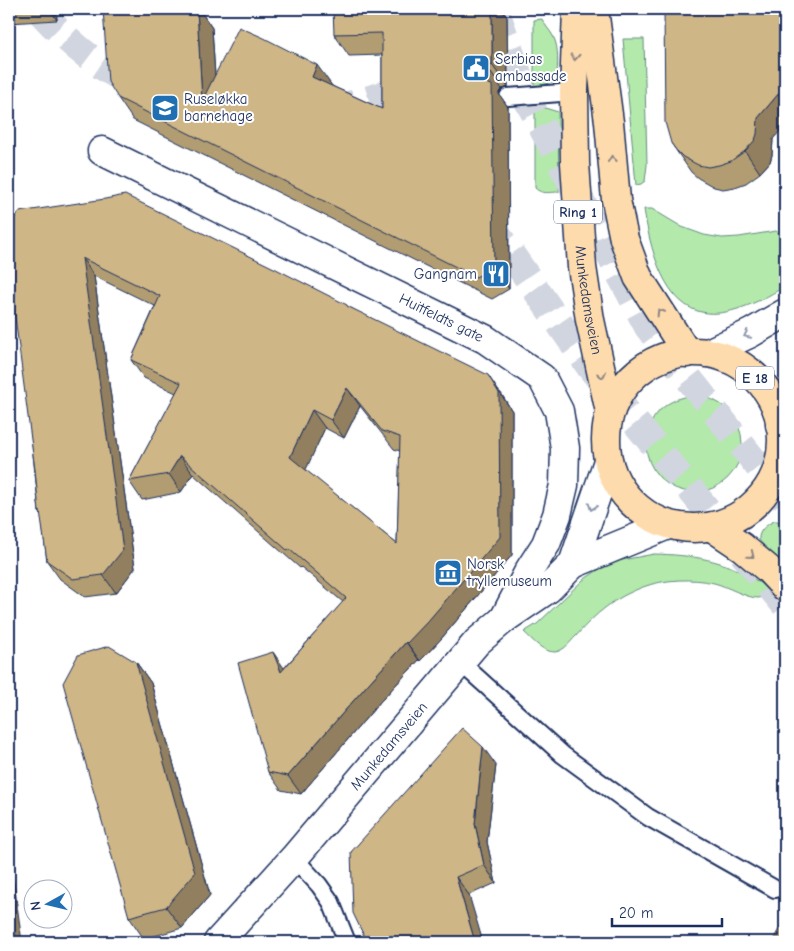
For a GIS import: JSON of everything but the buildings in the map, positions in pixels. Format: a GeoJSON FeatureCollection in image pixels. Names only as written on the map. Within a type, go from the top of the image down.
{"type":"FeatureCollection","features":[{"type":"Feature","properties":{"kind":"highway","name":"Munkedamsveien"},"geometry":{"type":"LineString","coordinates":[[577,9],[574,92],[575,163],[582,267],[590,320],[610,412]]}},
{"type":"Feature","properties":{"kind":"highway","name":"Ring 1"},"geometry":{"type":"LineString","coordinates":[[594,9],[609,122],[616,200],[624,239],[638,276],[697,353]]}},
{"type":"Feature","properties":{"kind":"highway","name":"E 18"},"geometry":{"type":"LineString","coordinates":[[697,353],[728,360],[747,370],[763,386],[783,418],[781,478],[740,516],[712,527],[690,529],[668,525],[651,518],[636,507],[624,494],[614,478],[608,461],[605,437],[610,412],[619,393],[632,377],[648,365],[667,356],[697,353]]}},
{"type":"Feature","properties":{"kind":"highway"},"geometry":{"type":"LineString","coordinates":[[712,527],[742,547],[768,568],[785,587]]}},
{"type":"Feature","properties":{"kind":"street","name":"Huitfeldts gate"},"geometry":{"type":"LineString","coordinates":[[102,150],[485,339],[542,378],[559,411],[565,448],[564,485],[557,515],[546,544],[530,569],[504,619]]}},
{"type":"Feature","properties":{"kind":"street"},"geometry":{"type":"LineString","coordinates":[[697,353],[751,333],[785,313]]}},
{"type":"Feature","properties":{"kind":"street","name":"Munkedamsveien"},"geometry":{"type":"LineString","coordinates":[[573,564],[608,461]]}},
{"type":"Feature","properties":{"kind":"street","name":"Munkedamsveien"},"geometry":{"type":"LineString","coordinates":[[218,942],[294,858],[477,642],[504,619],[548,589],[573,564],[668,525]]}},
{"type":"Feature","properties":{"kind":"lane"},"geometry":{"type":"LineString","coordinates":[[508,97],[574,92]]}},
{"type":"Feature","properties":{"kind":"lane"},"geometry":{"type":"LineString","coordinates":[[460,662],[563,755],[648,817],[776,889]]}},
{"type":"Feature","properties":{"kind":"lane"},"geometry":{"type":"LineString","coordinates":[[294,858],[319,885],[331,902],[347,942]]}},
{"type":"Feature","properties":{"kind":"green space"},"geometry":{"type":"Polygon","coordinates":[[[542,19],[555,41],[558,63],[557,80],[540,86],[534,85],[534,20],[542,19]]]}},
{"type":"Feature","properties":{"kind":"green space"},"geometry":{"type":"Polygon","coordinates":[[[623,39],[644,39],[647,165],[645,181],[636,185],[623,39]]]}},
{"type":"Feature","properties":{"kind":"green space"},"geometry":{"type":"Polygon","coordinates":[[[535,107],[558,112],[559,192],[543,192],[535,188],[535,107]]]}},
{"type":"Feature","properties":{"kind":"green space"},"geometry":{"type":"Polygon","coordinates":[[[644,209],[652,209],[682,227],[704,235],[722,238],[776,231],[785,237],[785,286],[748,306],[726,312],[707,313],[692,309],[679,300],[661,272],[650,239],[644,209]]]}},
{"type":"Feature","properties":{"kind":"green space"},"geometry":{"type":"Polygon","coordinates":[[[694,396],[712,400],[728,410],[738,426],[742,444],[738,462],[728,478],[712,488],[694,492],[676,488],[660,478],[650,462],[646,444],[650,426],[660,410],[676,400],[694,396]]]}},
{"type":"Feature","properties":{"kind":"green space"},"geometry":{"type":"Polygon","coordinates":[[[774,521],[780,522],[785,529],[785,570],[759,540],[763,529],[774,521]]]}},
{"type":"Feature","properties":{"kind":"green space"},"geometry":{"type":"Polygon","coordinates":[[[654,554],[694,557],[720,563],[745,574],[772,593],[758,598],[705,581],[678,580],[660,582],[633,591],[614,601],[598,613],[561,650],[555,652],[546,650],[524,632],[537,624],[583,580],[601,568],[617,561],[654,554]]]}},
{"type":"Feature","properties":{"kind":"tunnel"},"geometry":{"type":"LineString","coordinates":[[38,9],[64,36],[84,53],[104,68],[140,86]]}},
{"type":"Feature","properties":{"kind":"tunnel"},"geometry":{"type":"LineString","coordinates":[[495,9],[527,99],[648,327],[785,500]]}},
{"type":"Feature","properties":{"kind":"tunnel"},"geometry":{"type":"LineString","coordinates":[[328,110],[373,98],[415,81]]}},
{"type":"Feature","properties":{"kind":"tunnel"},"geometry":{"type":"LineString","coordinates":[[487,220],[590,367],[785,605]]}},
{"type":"Feature","properties":{"kind":"place","name":"Serbias ambassade"},"geometry":{"type":"Point","coordinates":[476,68]}},
{"type":"Feature","properties":{"kind":"place","name":"Ruseløkka barnehage"},"geometry":{"type":"Point","coordinates":[165,108]}},
{"type":"Feature","properties":{"kind":"place","name":"Gangnam"},"geometry":{"type":"Point","coordinates":[496,274]}},
{"type":"Feature","properties":{"kind":"place","name":"Norsk tryllemuseum"},"geometry":{"type":"Point","coordinates":[448,573]}}]}
